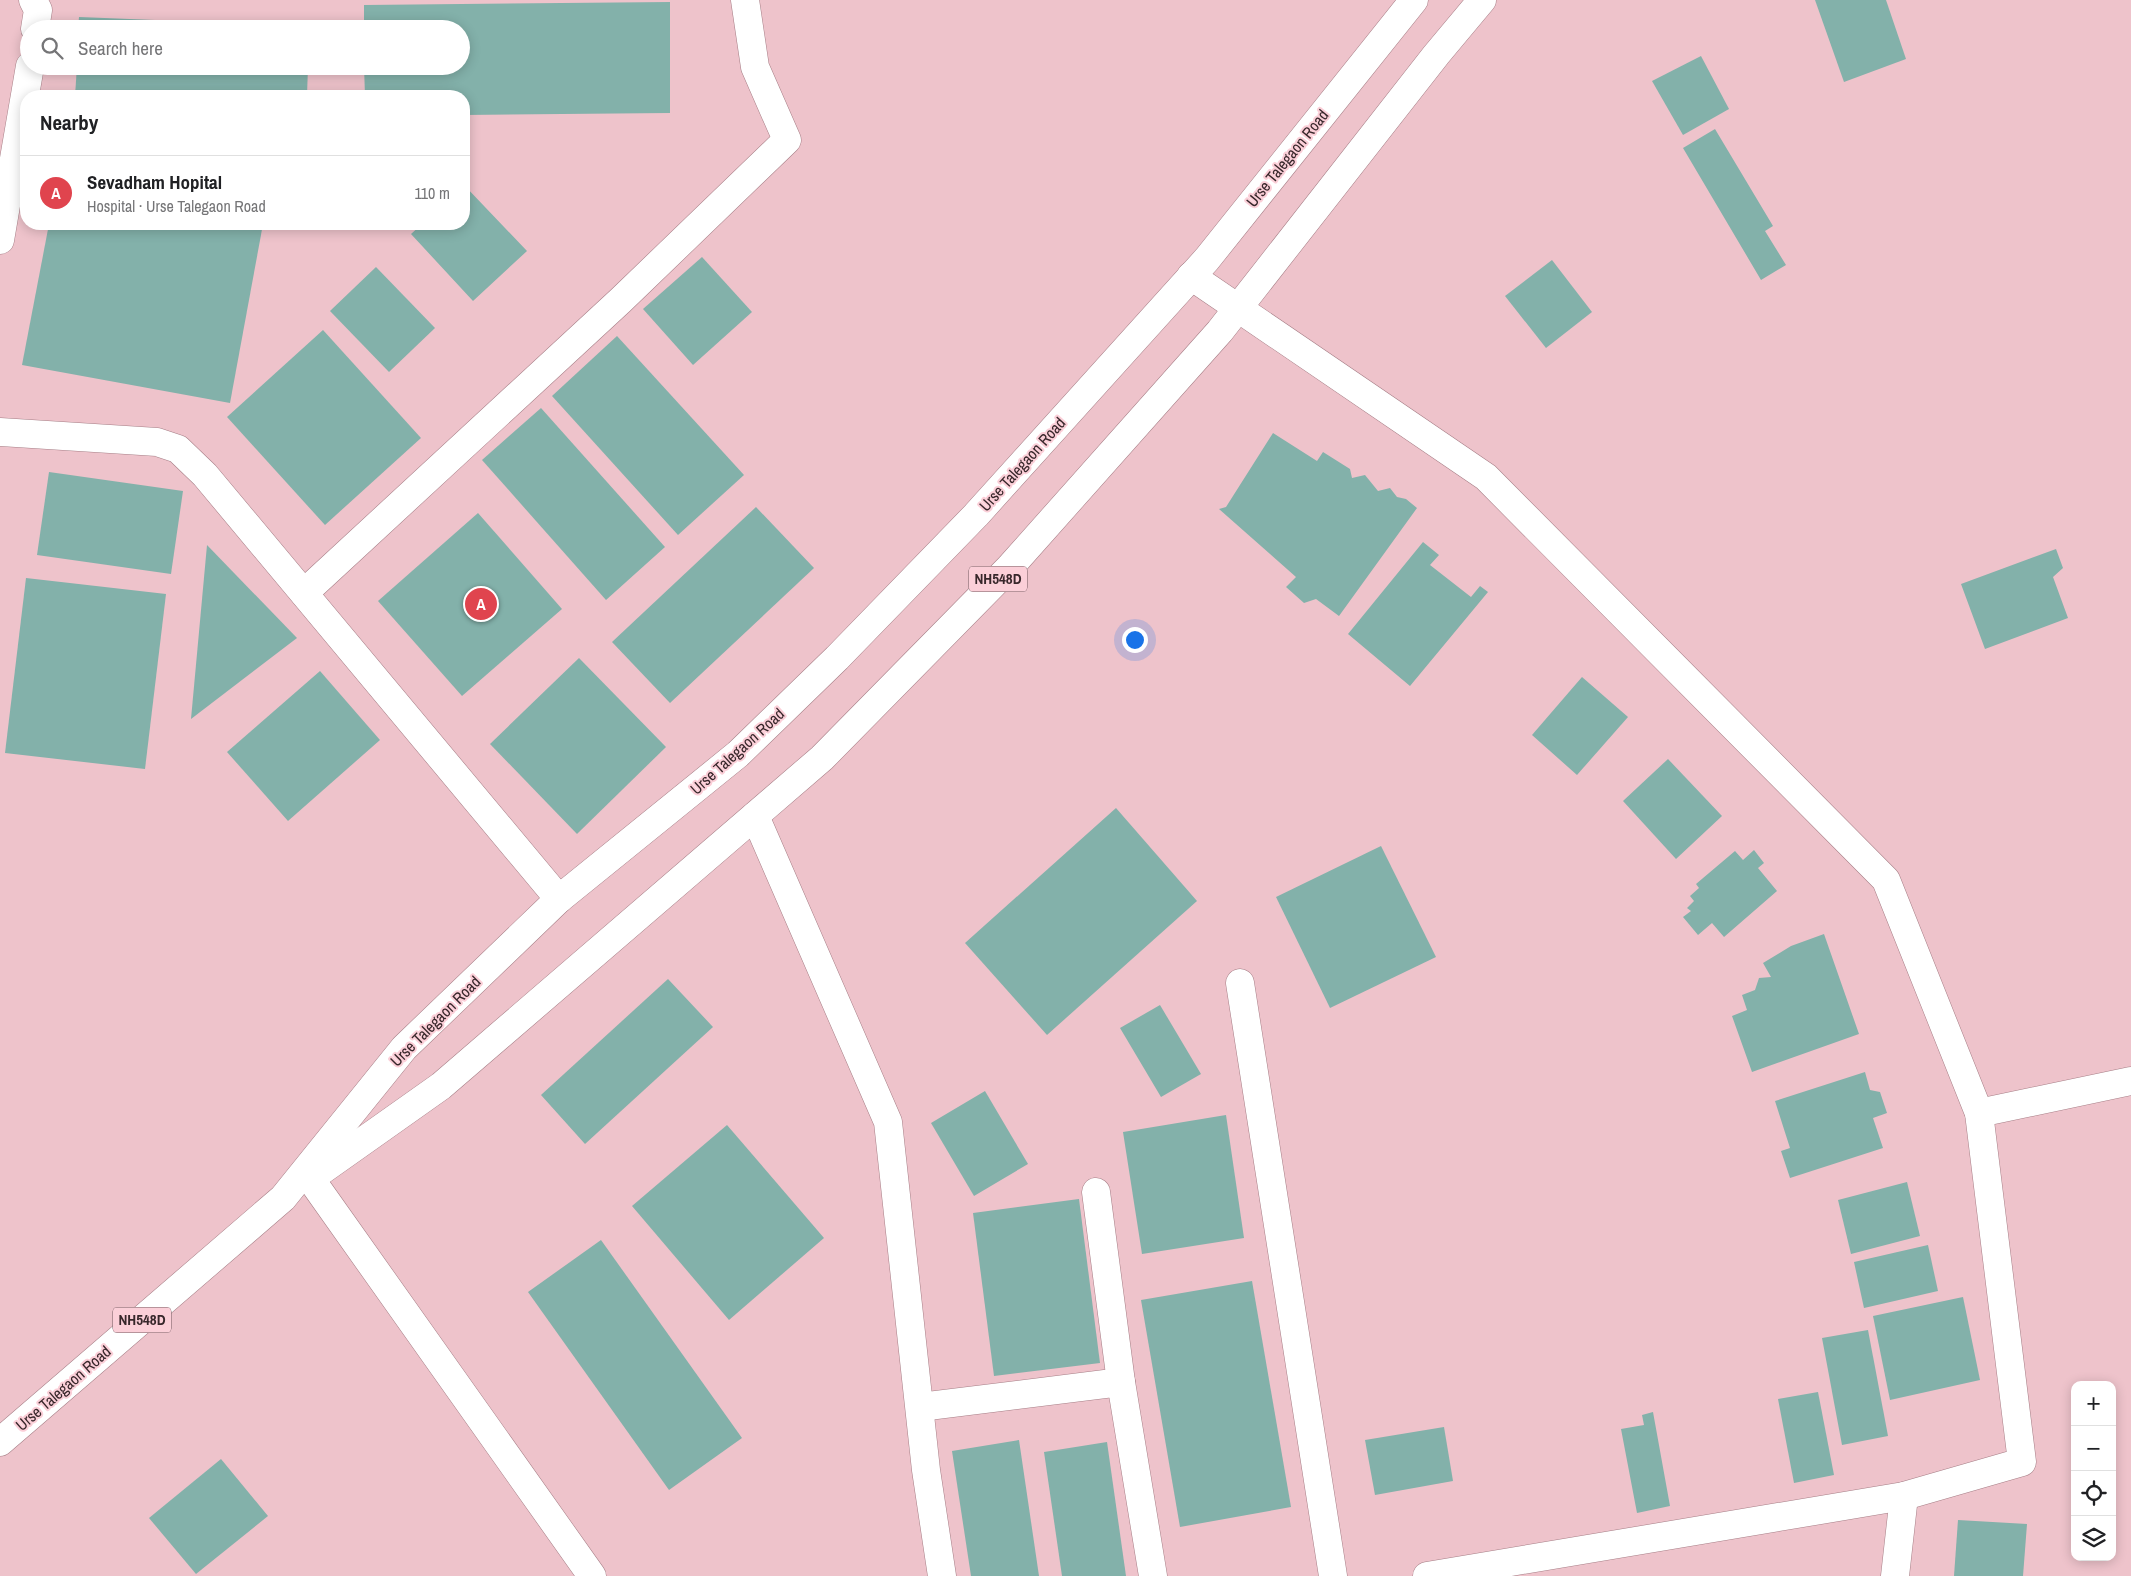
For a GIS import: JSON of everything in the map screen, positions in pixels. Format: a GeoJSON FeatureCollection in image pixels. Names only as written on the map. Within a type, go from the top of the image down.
{"type":"FeatureCollection","features":[{"type":"Feature","properties":{"kind":"main road"},"geometry":{"type":"LineString","coordinates":[[33,0],[38,10],[36,20]]}},
{"type":"Feature","properties":{"kind":"main road"},"geometry":{"type":"LineString","coordinates":[[304,593],[614,307],[787,140],[755,67],[745,0]]}},
{"type":"Feature","properties":{"kind":"main road","name":"Urse Talegaon Road"},"geometry":{"type":"LineString","coordinates":[[0,1442],[283,1198],[404,1048],[559,899],[738,754],[836,658],[976,515],[1191,276],[1414,0]]}},
{"type":"Feature","properties":{"kind":"main road","name":"NH548D"},"geometry":{"type":"LineString","coordinates":[[283,1198],[441,1086],[822,758],[1010,567],[1220,331],[1436,55],[1482,0]]}},
{"type":"Feature","properties":{"kind":"main road"},"geometry":{"type":"LineString","coordinates":[[26,90],[28,75]]}},
{"type":"Feature","properties":{"kind":"main road"},"geometry":{"type":"LineString","coordinates":[[0,240],[20,124]]}},
{"type":"Feature","properties":{"kind":"main road"},"geometry":{"type":"LineString","coordinates":[[1191,276],[1486,477],[1886,880],[1979,1113],[2022,1462],[1904,1496],[1427,1576]]}},
{"type":"Feature","properties":{"kind":"main road"},"geometry":{"type":"LineString","coordinates":[[0,432],[157,442],[178,449],[205,475],[559,899]]}},
{"type":"Feature","properties":{"kind":"main road"},"geometry":{"type":"LineString","coordinates":[[755,816],[888,1122],[926,1470],[942,1576]]}},
{"type":"Feature","properties":{"kind":"main road"},"geometry":{"type":"LineString","coordinates":[[1240,983],[1333,1576]]}},
{"type":"Feature","properties":{"kind":"main road"},"geometry":{"type":"LineString","coordinates":[[1979,1113],[2131,1081]]}},
{"type":"Feature","properties":{"kind":"main road"},"geometry":{"type":"LineString","coordinates":[[310,1178],[592,1576]]}},
{"type":"Feature","properties":{"kind":"main road"},"geometry":{"type":"LineString","coordinates":[[1096,1192],[1121,1382],[1153,1576]]}},
{"type":"Feature","properties":{"kind":"main road"},"geometry":{"type":"LineString","coordinates":[[920,1408],[1121,1382]]}},
{"type":"Feature","properties":{"kind":"main road"},"geometry":{"type":"LineString","coordinates":[[1895,1576],[1904,1496]]}},
{"type":"Feature","properties":{"kind":"building"},"geometry":{"type":"Polygon","coordinates":[[[1815,0],[1886,0],[1906,59],[1844,82],[1815,0]]]}},
{"type":"Feature","properties":{"kind":"building"},"geometry":{"type":"Polygon","coordinates":[[[670,2],[670,113],[470,115],[470,90],[365,90],[364,75],[470,75],[470,20],[364,20],[364,5],[670,2]]]}},
{"type":"Feature","properties":{"kind":"building"},"geometry":{"type":"Polygon","coordinates":[[[79,17],[156,20],[79,20],[79,17]]]}},
{"type":"Feature","properties":{"kind":"building"},"geometry":{"type":"Polygon","coordinates":[[[1701,56],[1729,109],[1683,135],[1652,81],[1701,56]]]}},
{"type":"Feature","properties":{"kind":"building"},"geometry":{"type":"Polygon","coordinates":[[[76,75],[308,75],[307,90],[75,90],[76,75]]]}},
{"type":"Feature","properties":{"kind":"building"},"geometry":{"type":"Polygon","coordinates":[[[1715,129],[1773,226],[1765,231],[1786,265],[1761,280],[1683,148],[1715,129]]]}},
{"type":"Feature","properties":{"kind":"building"},"geometry":{"type":"Polygon","coordinates":[[[470,191],[527,251],[473,301],[411,234],[415,230],[470,230],[470,191]]]}},
{"type":"Feature","properties":{"kind":"building"},"geometry":{"type":"Polygon","coordinates":[[[48,230],[262,230],[230,403],[22,365],[48,230]]]}},
{"type":"Feature","properties":{"kind":"building"},"geometry":{"type":"Polygon","coordinates":[[[702,257],[752,312],[693,365],[643,309],[702,257]]]}},
{"type":"Feature","properties":{"kind":"building"},"geometry":{"type":"Polygon","coordinates":[[[1552,260],[1592,312],[1546,348],[1505,296],[1552,260]]]}},
{"type":"Feature","properties":{"kind":"building"},"geometry":{"type":"Polygon","coordinates":[[[376,267],[435,328],[389,372],[330,311],[376,267]]]}},
{"type":"Feature","properties":{"kind":"building"},"geometry":{"type":"Polygon","coordinates":[[[323,330],[421,438],[325,525],[227,417],[323,330]]]}},
{"type":"Feature","properties":{"kind":"building"},"geometry":{"type":"Polygon","coordinates":[[[617,336],[744,475],[678,535],[552,396],[617,336]]]}},
{"type":"Feature","properties":{"kind":"building"},"geometry":{"type":"Polygon","coordinates":[[[541,408],[665,547],[606,600],[482,460],[541,408]]]}},
{"type":"Feature","properties":{"kind":"building"},"geometry":{"type":"Polygon","coordinates":[[[1273,433],[1317,461],[1323,452],[1350,469],[1352,478],[1365,475],[1378,491],[1390,488],[1397,497],[1406,499],[1417,508],[1339,616],[1316,599],[1304,603],[1286,587],[1296,577],[1219,509],[1226,507],[1273,433]]]}},
{"type":"Feature","properties":{"kind":"building"},"geometry":{"type":"Polygon","coordinates":[[[49,472],[183,491],[171,574],[37,555],[49,472]]]}},
{"type":"Feature","properties":{"kind":"building"},"geometry":{"type":"Polygon","coordinates":[[[756,507],[814,568],[670,703],[612,642],[756,507]]]}},
{"type":"Feature","properties":{"kind":"building"},"geometry":{"type":"Polygon","coordinates":[[[478,513],[562,609],[462,696],[378,601],[478,513]]]}},
{"type":"Feature","properties":{"kind":"building"},"geometry":{"type":"Polygon","coordinates":[[[1423,542],[1439,555],[1430,565],[1471,597],[1480,586],[1488,592],[1410,686],[1348,634],[1423,542]]]}},
{"type":"Feature","properties":{"kind":"building"},"geometry":{"type":"Polygon","coordinates":[[[207,545],[297,638],[191,719],[207,545]]]}},
{"type":"Feature","properties":{"kind":"building"},"geometry":{"type":"Polygon","coordinates":[[[2056,549],[2063,568],[2053,577],[2068,618],[1985,649],[1961,584],[2056,549]]]}},
{"type":"Feature","properties":{"kind":"building"},"geometry":{"type":"Polygon","coordinates":[[[26,578],[166,594],[145,769],[5,753],[26,578]]]}},
{"type":"Feature","properties":{"kind":"building"},"geometry":{"type":"Polygon","coordinates":[[[579,658],[666,747],[577,834],[490,744],[579,658]]]}},
{"type":"Feature","properties":{"kind":"building"},"geometry":{"type":"Polygon","coordinates":[[[320,671],[380,740],[288,821],[227,752],[320,671]]]}},
{"type":"Feature","properties":{"kind":"building"},"geometry":{"type":"Polygon","coordinates":[[[1582,677],[1628,717],[1577,775],[1532,735],[1582,677]]]}},
{"type":"Feature","properties":{"kind":"building"},"geometry":{"type":"Polygon","coordinates":[[[1668,759],[1722,816],[1676,859],[1623,801],[1668,759]]]}},
{"type":"Feature","properties":{"kind":"building"},"geometry":{"type":"Polygon","coordinates":[[[1116,808],[1197,901],[1047,1035],[965,943],[1116,808]]]}},
{"type":"Feature","properties":{"kind":"building"},"geometry":{"type":"Polygon","coordinates":[[[1381,846],[1436,957],[1330,1008],[1276,897],[1381,846]]]}},
{"type":"Feature","properties":{"kind":"building"},"geometry":{"type":"Polygon","coordinates":[[[1754,850],[1764,863],[1758,868],[1777,891],[1724,937],[1712,923],[1698,935],[1683,917],[1691,911],[1687,908],[1694,901],[1690,896],[1699,888],[1696,884],[1735,851],[1743,860],[1754,850]]]}},
{"type":"Feature","properties":{"kind":"building"},"geometry":{"type":"Polygon","coordinates":[[[1824,934],[1859,1034],[1752,1072],[1732,1016],[1747,1010],[1742,995],[1755,990],[1759,978],[1771,977],[1763,963],[1791,946],[1824,934]]]}},
{"type":"Feature","properties":{"kind":"building"},"geometry":{"type":"Polygon","coordinates":[[[668,979],[713,1027],[585,1144],[541,1095],[668,979]]]}},
{"type":"Feature","properties":{"kind":"building"},"geometry":{"type":"Polygon","coordinates":[[[1160,1005],[1201,1074],[1161,1097],[1120,1028],[1160,1005]]]}},
{"type":"Feature","properties":{"kind":"building"},"geometry":{"type":"Polygon","coordinates":[[[1865,1072],[1870,1090],[1880,1092],[1887,1113],[1873,1118],[1883,1148],[1790,1178],[1781,1151],[1790,1148],[1775,1101],[1865,1072]]]}},
{"type":"Feature","properties":{"kind":"building"},"geometry":{"type":"Polygon","coordinates":[[[985,1091],[1028,1164],[974,1196],[931,1123],[985,1091]]]}},
{"type":"Feature","properties":{"kind":"building"},"geometry":{"type":"Polygon","coordinates":[[[1226,1115],[1244,1238],[1142,1254],[1123,1132],[1226,1115]]]}},
{"type":"Feature","properties":{"kind":"building"},"geometry":{"type":"Polygon","coordinates":[[[727,1125],[824,1238],[729,1320],[632,1206],[727,1125]]]}},
{"type":"Feature","properties":{"kind":"building"},"geometry":{"type":"Polygon","coordinates":[[[1907,1182],[1920,1236],[1851,1254],[1838,1200],[1907,1182]]]}},
{"type":"Feature","properties":{"kind":"building"},"geometry":{"type":"Polygon","coordinates":[[[1079,1199],[1100,1363],[994,1376],[973,1213],[1079,1199]]]}},
{"type":"Feature","properties":{"kind":"building"},"geometry":{"type":"Polygon","coordinates":[[[601,1240],[742,1438],[669,1490],[528,1292],[601,1240]]]}},
{"type":"Feature","properties":{"kind":"building"},"geometry":{"type":"Polygon","coordinates":[[[1928,1245],[1938,1291],[1864,1308],[1854,1262],[1928,1245]]]}},
{"type":"Feature","properties":{"kind":"building"},"geometry":{"type":"Polygon","coordinates":[[[1252,1281],[1291,1507],[1180,1527],[1141,1300],[1252,1281]]]}},
{"type":"Feature","properties":{"kind":"building"},"geometry":{"type":"Polygon","coordinates":[[[1963,1297],[1980,1380],[1890,1400],[1873,1316],[1963,1297]]]}},
{"type":"Feature","properties":{"kind":"building"},"geometry":{"type":"Polygon","coordinates":[[[1868,1330],[1888,1436],[1842,1445],[1822,1338],[1868,1330]]]}},
{"type":"Feature","properties":{"kind":"building"},"geometry":{"type":"Polygon","coordinates":[[[1818,1392],[1834,1475],[1794,1483],[1778,1399],[1818,1392]]]}},
{"type":"Feature","properties":{"kind":"building"},"geometry":{"type":"Polygon","coordinates":[[[1653,1412],[1670,1506],[1637,1513],[1621,1429],[1644,1425],[1642,1415],[1653,1412]]]}},
{"type":"Feature","properties":{"kind":"building"},"geometry":{"type":"Polygon","coordinates":[[[1444,1427],[1453,1481],[1375,1495],[1365,1440],[1444,1427]]]}},
{"type":"Feature","properties":{"kind":"building"},"geometry":{"type":"Polygon","coordinates":[[[1019,1440],[1039,1576],[971,1576],[952,1451],[1019,1440]]]}},
{"type":"Feature","properties":{"kind":"building"},"geometry":{"type":"Polygon","coordinates":[[[1107,1442],[1126,1576],[1062,1576],[1044,1452],[1107,1442]]]}},
{"type":"Feature","properties":{"kind":"building"},"geometry":{"type":"Polygon","coordinates":[[[221,1459],[268,1516],[196,1574],[149,1518],[221,1459]]]}},
{"type":"Feature","properties":{"kind":"building"},"geometry":{"type":"Polygon","coordinates":[[[1958,1520],[2027,1524],[2023,1576],[1954,1576],[1958,1520]]]}},
{"type":"Feature","properties":{"kind":"place","name":"Sevadham Hopital"},"geometry":{"type":"Point","coordinates":[481,604]}}]}
